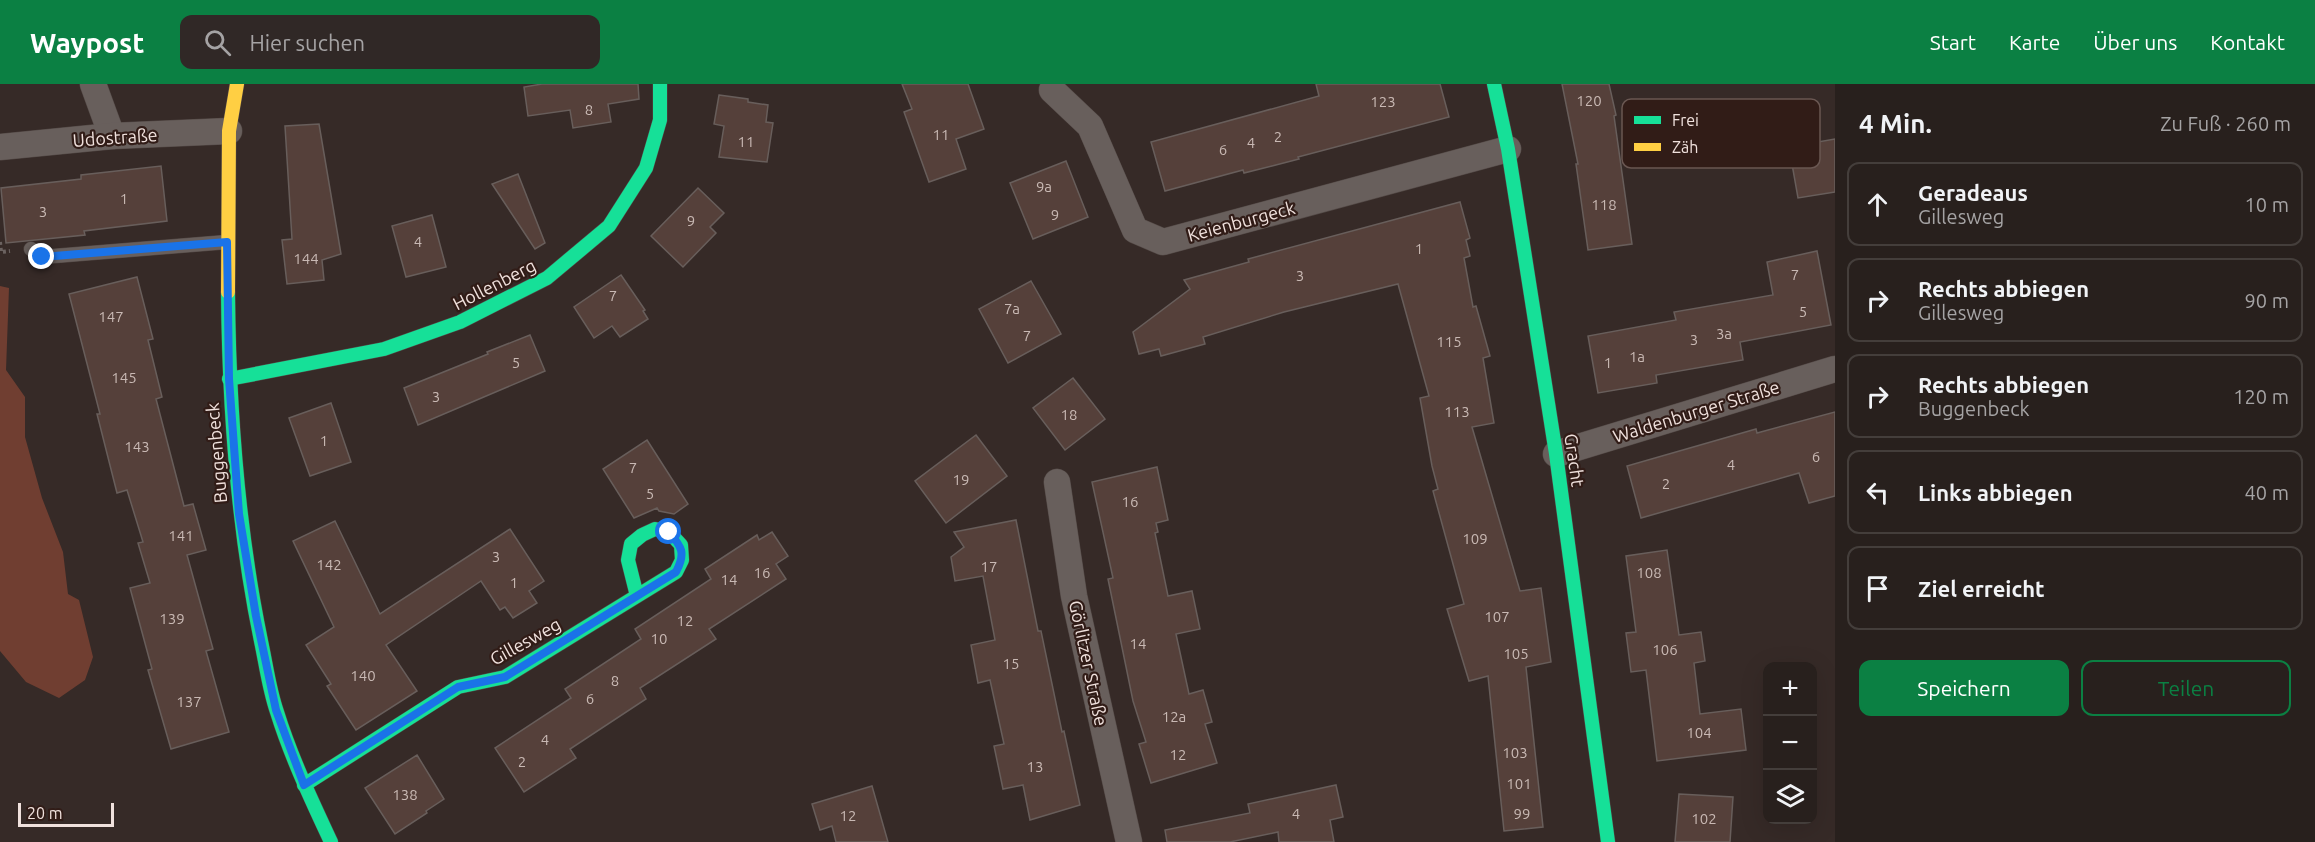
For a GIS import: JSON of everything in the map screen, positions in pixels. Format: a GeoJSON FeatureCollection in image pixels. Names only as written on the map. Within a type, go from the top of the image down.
{"type":"FeatureCollection","features":[{"type":"Feature","properties":{"kind":"street"},"geometry":{"type":"LineString","coordinates":[[93,84],[112,136]]}},
{"type":"Feature","properties":{"kind":"street","name":"Buggenbeck"},"geometry":{"type":"LineString","coordinates":[[237,84],[229,131],[227,242],[229,379],[239,514],[256,616],[276,710],[304,785],[331,842]]}},
{"type":"Feature","properties":{"kind":"street","name":"Hollenberg"},"geometry":{"type":"LineString","coordinates":[[229,379],[384,349],[460,322],[547,278],[609,226],[646,168],[660,120],[660,84]]}},
{"type":"Feature","properties":{"kind":"street","name":"Gracht"},"geometry":{"type":"LineString","coordinates":[[1494,84],[1508,149],[1556,454],[1608,842]]}},
{"type":"Feature","properties":{"kind":"street","name":"Keienburgeck"},"geometry":{"type":"LineString","coordinates":[[1052,90],[1090,126],[1135,230],[1162,242],[1508,149]]}},
{"type":"Feature","properties":{"kind":"street","name":"Udostraße"},"geometry":{"type":"LineString","coordinates":[[0,147],[112,136],[229,131]]}},
{"type":"Feature","properties":{"kind":"street","name":"Waldenburger Straße"},"geometry":{"type":"LineString","coordinates":[[1556,454],[1835,369]]}},
{"type":"Feature","properties":{"kind":"street","name":"Görlitzer Straße"},"geometry":{"type":"LineString","coordinates":[[1057,482],[1074,596],[1129,842]]}},
{"type":"Feature","properties":{"kind":"street","name":"Gillesweg"},"geometry":{"type":"LineString","coordinates":[[304,785],[458,687],[505,677],[638,596],[676,572],[682,560],[681,545],[669,532],[655,530],[642,535],[631,544],[628,560],[638,596]]}},
{"type":"Feature","properties":{"kind":"lane"},"geometry":{"type":"LineString","coordinates":[[31,249],[42,257],[227,242]]}},
{"type":"Feature","properties":{"kind":"path"},"geometry":{"type":"LineString","coordinates":[[0,242],[1,252]]}},
{"type":"Feature","properties":{"kind":"shaded area"},"geometry":{"type":"Polygon","coordinates":[[[0,286],[9,288],[6,370],[25,397],[25,437],[42,498],[63,552],[68,594],[79,600],[93,657],[85,680],[59,698],[26,682],[0,651],[0,286]]]}},
{"type":"Feature","properties":{"kind":"building"},"geometry":{"type":"Polygon","coordinates":[[[542,84],[638,84],[639,99],[608,104],[611,122],[573,128],[570,110],[528,116],[524,87],[542,84]]]}},
{"type":"Feature","properties":{"kind":"building"},"geometry":{"type":"Polygon","coordinates":[[[902,84],[968,84],[984,129],[956,139],[966,169],[929,182],[904,112],[912,109],[902,84]]]}},
{"type":"Feature","properties":{"kind":"building"},"geometry":{"type":"Polygon","coordinates":[[[1316,84],[1440,84],[1449,117],[1298,157],[1299,159],[1244,173],[1243,170],[1165,191],[1151,142],[1319,96],[1316,84]]]}},
{"type":"Feature","properties":{"kind":"building"},"geometry":{"type":"Polygon","coordinates":[[[1562,84],[1609,84],[1616,115],[1614,116],[1632,244],[1588,250],[1576,164],[1578,164],[1562,84]]]}},
{"type":"Feature","properties":{"kind":"building"},"geometry":{"type":"Polygon","coordinates":[[[719,95],[748,99],[748,102],[768,105],[766,122],[773,123],[767,162],[719,157],[724,126],[714,124],[719,95]]]}},
{"type":"Feature","properties":{"kind":"building"},"geometry":{"type":"Polygon","coordinates":[[[319,124],[341,254],[322,260],[324,280],[287,284],[282,240],[292,239],[285,126],[319,124]]]}},
{"type":"Feature","properties":{"kind":"building"},"geometry":{"type":"Polygon","coordinates":[[[1835,139],[1835,192],[1798,198],[1793,168],[1820,168],[1820,142],[1835,139]]]}},
{"type":"Feature","properties":{"kind":"building"},"geometry":{"type":"Polygon","coordinates":[[[1066,161],[1088,217],[1033,239],[1010,183],[1066,161]]]}},
{"type":"Feature","properties":{"kind":"building"},"geometry":{"type":"Polygon","coordinates":[[[161,166],[167,221],[84,231],[85,235],[6,243],[1,188],[81,179],[81,175],[161,166]]]}},
{"type":"Feature","properties":{"kind":"building"},"geometry":{"type":"Polygon","coordinates":[[[518,174],[545,243],[535,249],[492,184],[518,174]]]}},
{"type":"Feature","properties":{"kind":"building"},"geometry":{"type":"Polygon","coordinates":[[[698,188],[724,213],[710,227],[716,233],[683,267],[651,236],[698,188]]]}},
{"type":"Feature","properties":{"kind":"building"},"geometry":{"type":"Polygon","coordinates":[[[1460,202],[1470,238],[1466,240],[1470,256],[1464,258],[1473,307],[1476,306],[1490,356],[1483,358],[1494,423],[1472,427],[1520,591],[1541,588],[1551,662],[1526,667],[1543,827],[1504,831],[1488,676],[1469,681],[1447,609],[1464,604],[1433,491],[1438,489],[1420,398],[1429,396],[1398,284],[1284,312],[1203,337],[1205,344],[1161,356],[1159,349],[1139,354],[1133,332],[1190,289],[1184,280],[1249,262],[1248,259],[1460,202]]]}},
{"type":"Feature","properties":{"kind":"building"},"geometry":{"type":"Polygon","coordinates":[[[432,215],[446,267],[406,277],[392,226],[432,215]]]}},
{"type":"Feature","properties":{"kind":"building"},"geometry":{"type":"Polygon","coordinates":[[[1817,251],[1831,325],[1740,342],[1743,360],[1656,375],[1657,383],[1598,393],[1588,336],[1676,320],[1674,312],[1773,295],[1767,262],[1817,251]]]}},
{"type":"Feature","properties":{"kind":"building"},"geometry":{"type":"Polygon","coordinates":[[[621,275],[645,310],[643,311],[648,319],[620,337],[612,326],[594,338],[574,307],[621,275]]]}},
{"type":"Feature","properties":{"kind":"building"},"geometry":{"type":"Polygon","coordinates":[[[137,277],[153,339],[148,340],[162,397],[156,399],[184,506],[193,504],[206,550],[187,555],[213,649],[206,651],[229,732],[171,749],[148,670],[152,669],[130,588],[150,583],[138,543],[143,542],[127,490],[117,493],[97,414],[100,414],[69,294],[137,277]]]}},
{"type":"Feature","properties":{"kind":"building"},"geometry":{"type":"Polygon","coordinates":[[[1031,281],[1061,334],[1008,363],[979,309],[1031,281]]]}},
{"type":"Feature","properties":{"kind":"building"},"geometry":{"type":"Polygon","coordinates":[[[530,335],[545,371],[418,425],[404,388],[530,335]]]}},
{"type":"Feature","properties":{"kind":"building"},"geometry":{"type":"Polygon","coordinates":[[[1073,378],[1105,419],[1065,450],[1033,408],[1073,378]]]}},
{"type":"Feature","properties":{"kind":"building"},"geometry":{"type":"Polygon","coordinates":[[[331,403],[351,462],[310,476],[289,418],[331,403]]]}},
{"type":"Feature","properties":{"kind":"building"},"geometry":{"type":"Polygon","coordinates":[[[1835,412],[1835,496],[1809,503],[1799,473],[1641,518],[1627,466],[1756,429],[1757,433],[1835,412]]]}},
{"type":"Feature","properties":{"kind":"building"},"geometry":{"type":"Polygon","coordinates":[[[976,435],[1007,476],[946,523],[915,481],[976,435]]]}},
{"type":"Feature","properties":{"kind":"building"},"geometry":{"type":"Polygon","coordinates":[[[647,440],[688,504],[674,514],[659,511],[657,508],[634,518],[603,469],[647,440]]]}},
{"type":"Feature","properties":{"kind":"building"},"geometry":{"type":"Polygon","coordinates":[[[1157,467],[1168,520],[1156,523],[1158,532],[1155,533],[1168,596],[1192,591],[1200,629],[1176,634],[1189,694],[1203,690],[1212,722],[1205,724],[1217,763],[1151,783],[1139,744],[1146,742],[1133,701],[1108,579],[1113,578],[1092,482],[1157,467]]]}},
{"type":"Feature","properties":{"kind":"building"},"geometry":{"type":"Polygon","coordinates":[[[1016,520],[1038,631],[1041,631],[1080,805],[1030,820],[1023,785],[1003,789],[994,746],[1004,744],[990,680],[978,683],[971,645],[995,640],[983,576],[955,581],[951,557],[964,547],[954,532],[1016,520]]]}},
{"type":"Feature","properties":{"kind":"building"},"geometry":{"type":"Polygon","coordinates":[[[335,521],[380,614],[510,529],[544,581],[529,591],[537,603],[513,618],[505,607],[500,610],[481,581],[386,645],[417,691],[356,730],[327,686],[331,684],[306,645],[334,627],[293,541],[335,521]]]}},
{"type":"Feature","properties":{"kind":"building"},"geometry":{"type":"Polygon","coordinates":[[[772,532],[788,556],[776,564],[786,579],[709,629],[716,639],[640,688],[646,699],[570,749],[576,758],[524,792],[495,748],[571,698],[565,689],[641,639],[635,629],[711,579],[705,569],[757,535],[759,540],[772,532]]]}},
{"type":"Feature","properties":{"kind":"building"},"geometry":{"type":"Polygon","coordinates":[[[1667,550],[1679,635],[1701,632],[1705,661],[1694,663],[1700,714],[1741,709],[1746,750],[1657,761],[1646,670],[1631,672],[1626,633],[1636,632],[1626,556],[1667,550]]]}},
{"type":"Feature","properties":{"kind":"building"},"geometry":{"type":"Polygon","coordinates":[[[417,755],[444,799],[395,834],[365,788],[417,755]]]}},
{"type":"Feature","properties":{"kind":"building"},"geometry":{"type":"Polygon","coordinates":[[[1336,785],[1343,817],[1330,820],[1334,842],[1279,842],[1278,832],[1230,842],[1167,842],[1165,830],[1250,813],[1248,804],[1336,785]]]}},
{"type":"Feature","properties":{"kind":"building"},"geometry":{"type":"Polygon","coordinates":[[[872,786],[888,842],[836,842],[832,826],[820,830],[812,804],[872,786]]]}},
{"type":"Feature","properties":{"kind":"building"},"geometry":{"type":"Polygon","coordinates":[[[1679,794],[1733,797],[1730,842],[1675,842],[1679,794]]]}},
{"type":"Feature","properties":{"kind":"traffic: fast"},"geometry":{"type":"LineString","coordinates":[[229,379],[384,349],[460,322],[547,278],[609,226],[646,168],[660,120],[660,84]]}},
{"type":"Feature","properties":{"kind":"traffic: fast"},"geometry":{"type":"LineString","coordinates":[[1494,84],[1508,149],[1556,454],[1608,842]]}},
{"type":"Feature","properties":{"kind":"traffic: fast"},"geometry":{"type":"LineString","coordinates":[[228,292],[230,380],[236,467],[253,598],[277,712],[295,762],[331,842]]}},
{"type":"Feature","properties":{"kind":"traffic: fast"},"geometry":{"type":"LineString","coordinates":[[304,785],[458,687],[505,677],[676,572],[682,560],[681,545],[669,532],[655,529],[642,535],[631,544],[628,560],[637,596]]}},
{"type":"Feature","properties":{"kind":"traffic: slow"},"geometry":{"type":"LineString","coordinates":[[228,292],[229,131],[237,84]]}},
{"type":"Feature","properties":{"kind":"route"},"geometry":{"type":"LineString","coordinates":[[42,257],[227,242],[229,379],[239,514],[256,616],[276,710],[304,785],[458,687],[505,677],[676,572],[682,560],[681,545],[669,532]]}}]}
